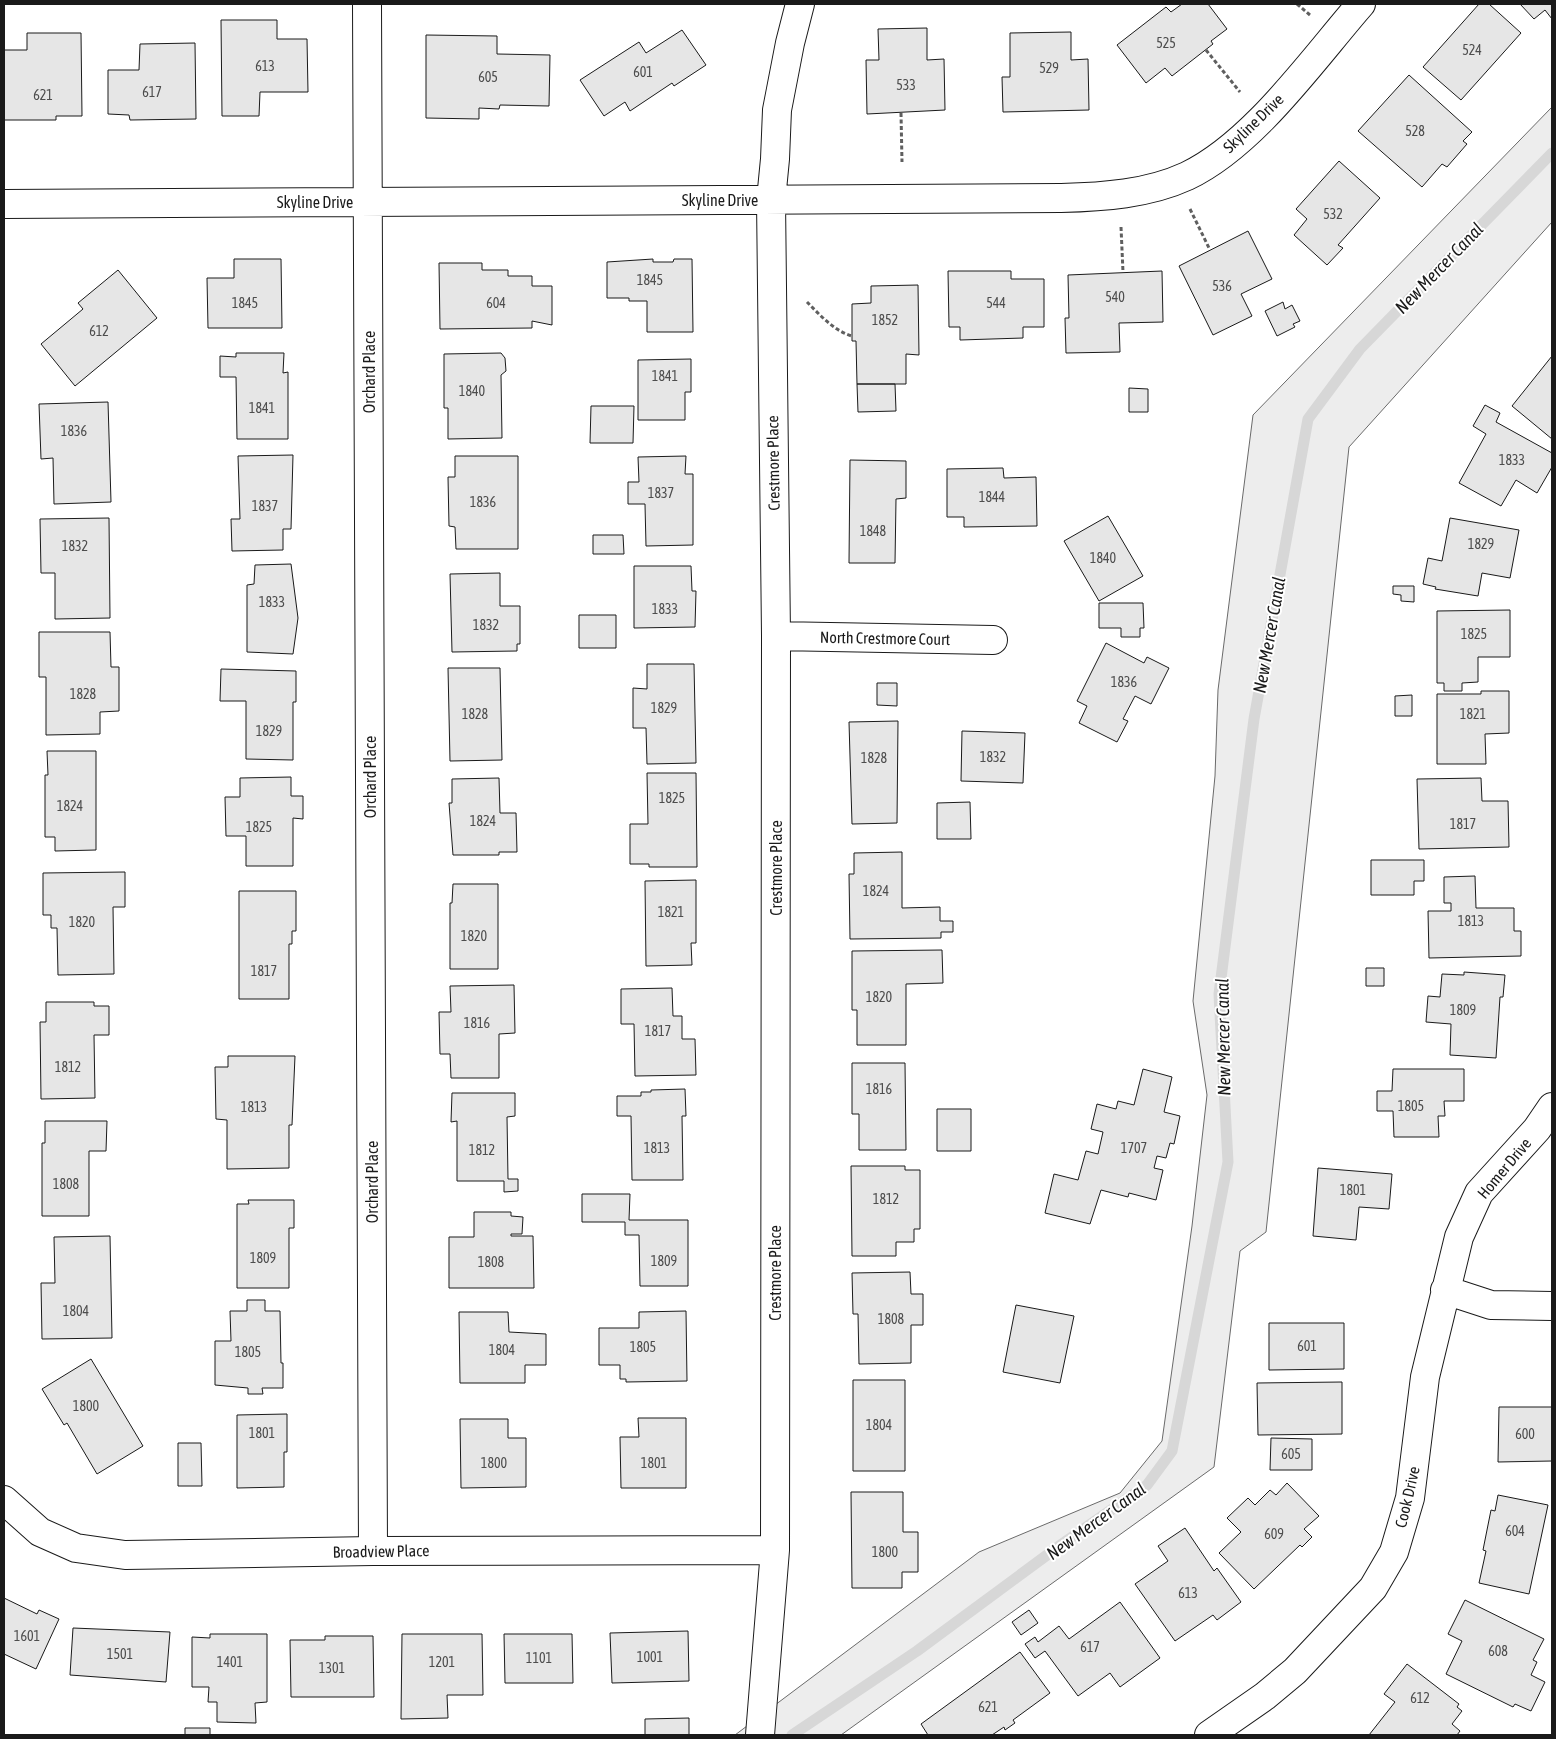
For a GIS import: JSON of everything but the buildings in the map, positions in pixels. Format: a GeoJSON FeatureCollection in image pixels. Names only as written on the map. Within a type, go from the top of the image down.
{"type":"FeatureCollection","features":[{"type":"Feature","properties":{"kind":"street","name":"Orchard Place"},"geometry":{"type":"LineString","coordinates":[[367,4],[372,1551]]}},
{"type":"Feature","properties":{"kind":"street","name":"Crestmore Place"},"geometry":{"type":"LineString","coordinates":[[760,1722],[774,1550],[776,636],[771,200],[777,110],[790,43],[800,4]]}},
{"type":"Feature","properties":{"kind":"street","name":"Skyline Drive"},"geometry":{"type":"LineString","coordinates":[[4,204],[1074,198],[1144,190],[1187,176],[1229,148],[1270,110],[1361,4]]}},
{"type":"Feature","properties":{"kind":"street","name":"North Crestmore Court"},"geometry":{"type":"LineString","coordinates":[[776,636],[993,640]]}},
{"type":"Feature","properties":{"kind":"street","name":"Homer Drive"},"geometry":{"type":"LineString","coordinates":[[1445,1290],[1459,1237],[1479,1193],[1537,1128],[1552,1107]]}},
{"type":"Feature","properties":{"kind":"street"},"geometry":{"type":"LineString","coordinates":[[1445,1290],[1491,1305],[1552,1306]]}},
{"type":"Feature","properties":{"kind":"street","name":"Cook Drive"},"geometry":{"type":"LineString","coordinates":[[1209,1735],[1265,1696],[1295,1671],[1373,1588],[1394,1552],[1410,1498],[1426,1377],[1445,1290]]}},
{"type":"Feature","properties":{"kind":"street","name":"Broadview Place"},"geometry":{"type":"LineString","coordinates":[[4,1500],[40,1532],[76,1548],[125,1555],[372,1551],[774,1550]]}},
{"type":"Feature","properties":{"kind":"path"},"geometry":{"type":"LineString","coordinates":[[1297,4],[1310,15]]}},
{"type":"Feature","properties":{"kind":"path"},"geometry":{"type":"LineString","coordinates":[[1206,50],[1240,92]]}},
{"type":"Feature","properties":{"kind":"path"},"geometry":{"type":"LineString","coordinates":[[901,113],[902,162]]}},
{"type":"Feature","properties":{"kind":"path"},"geometry":{"type":"LineString","coordinates":[[1190,209],[1210,250]]}},
{"type":"Feature","properties":{"kind":"path"},"geometry":{"type":"LineString","coordinates":[[1121,227],[1123,272]]}},
{"type":"Feature","properties":{"kind":"path"},"geometry":{"type":"LineString","coordinates":[[807,302],[826,321],[844,334],[852,336]]}},
{"type":"Feature","properties":{"kind":"shaded area"},"geometry":{"type":"Polygon","coordinates":[[[1552,107],[1552,222],[1349,447],[1266,1232],[1240,1251],[1214,1467],[841,1735],[735,1735],[979,1552],[1120,1493],[1162,1441],[1192,1226],[1207,1095],[1193,1001],[1215,776],[1218,690],[1253,415],[1552,107]]]}},
{"type":"Feature","properties":{"kind":"waterway","name":"New Mercer Canal"},"geometry":{"type":"LineString","coordinates":[[792,1735],[917,1651],[1062,1544],[1147,1485],[1172,1451],[1228,1162],[1219,994],[1254,719],[1308,419],[1360,349],[1552,153]]}}]}
